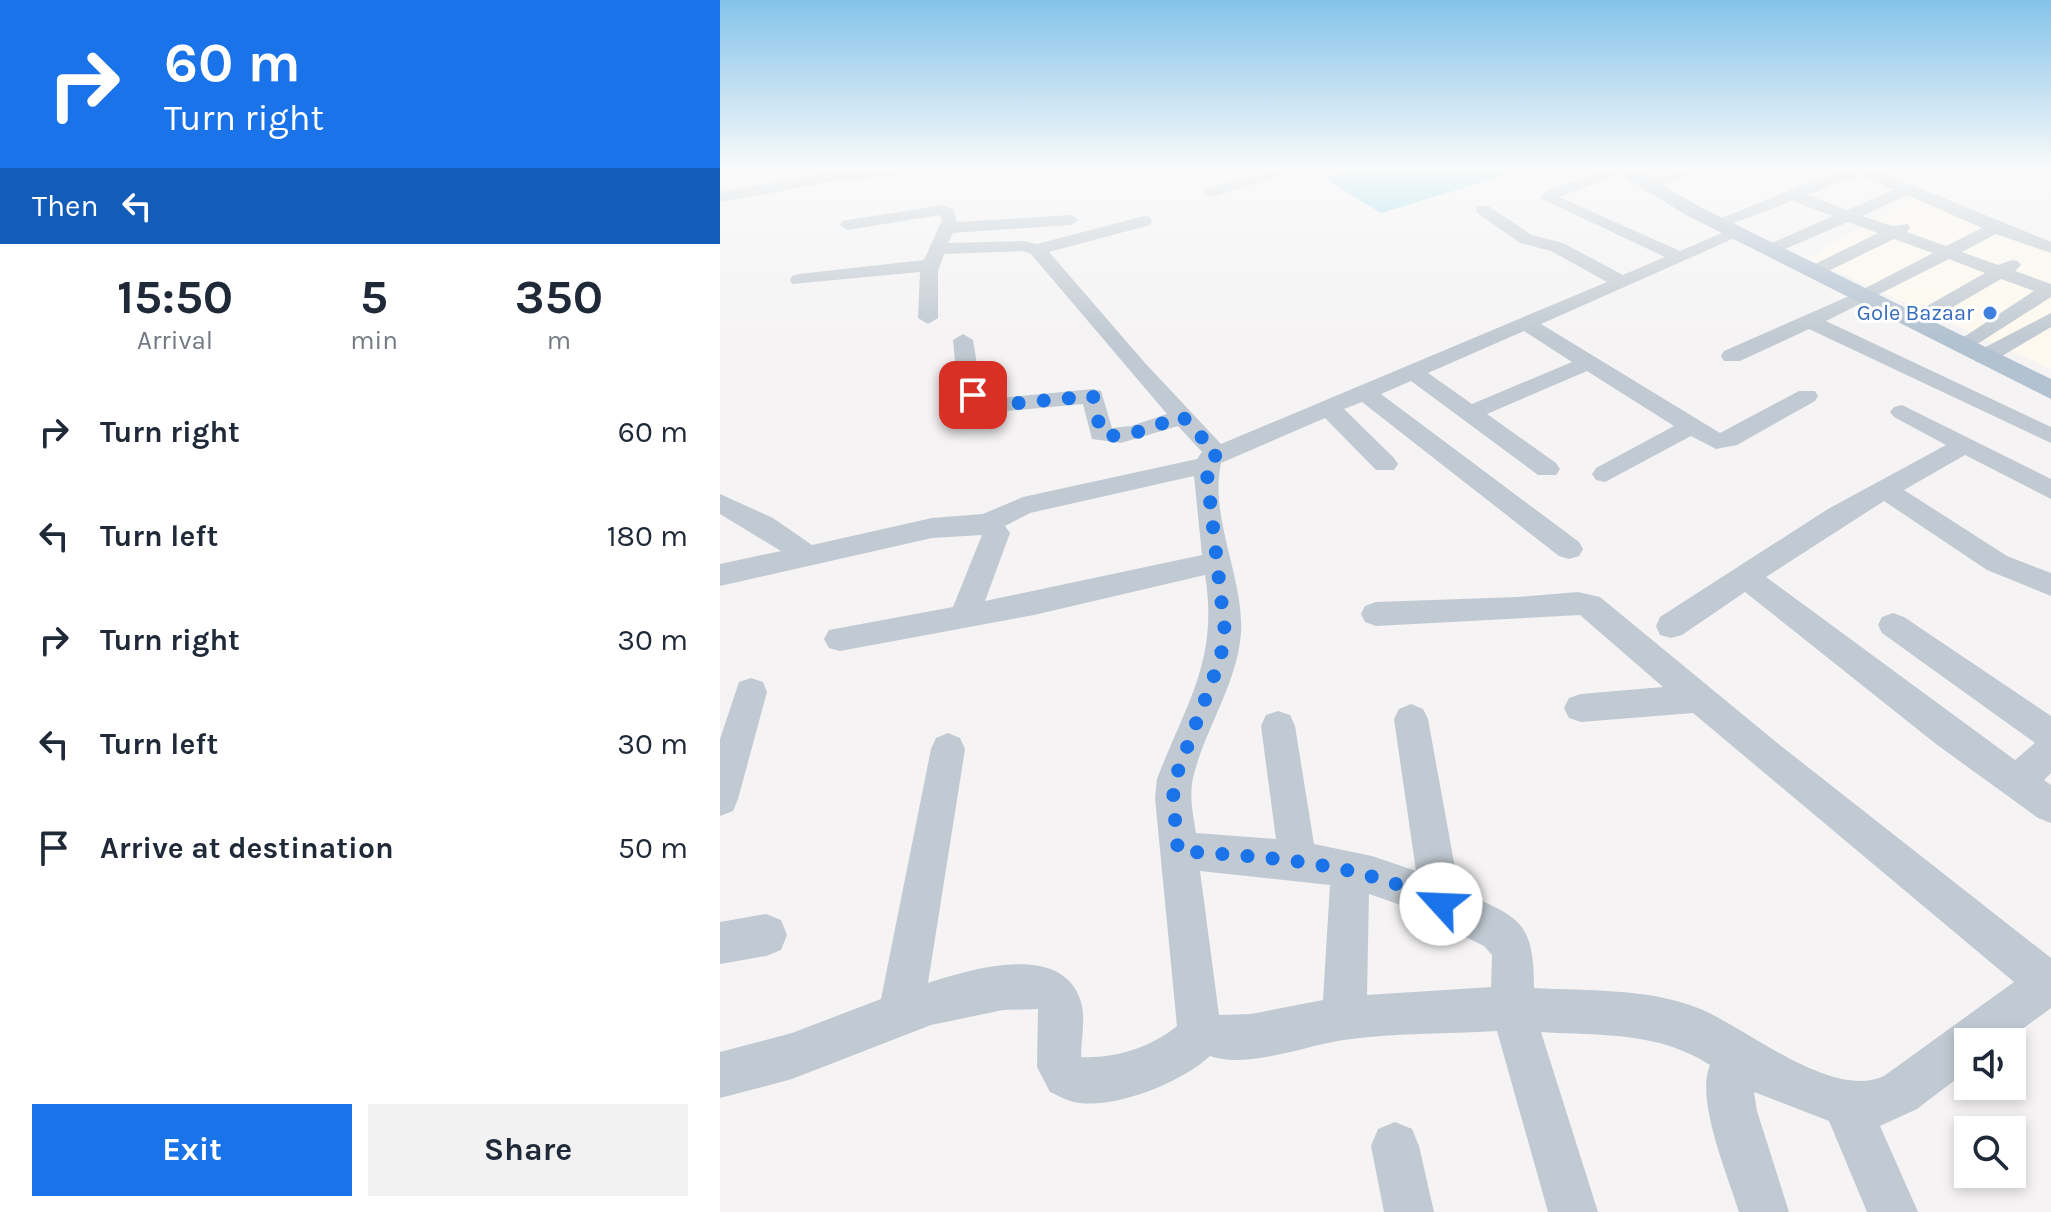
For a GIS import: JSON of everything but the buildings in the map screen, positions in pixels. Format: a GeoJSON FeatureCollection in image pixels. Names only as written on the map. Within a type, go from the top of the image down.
{"type":"FeatureCollection","features":[{"type":"Feature","properties":{"kind":"main road"},"geometry":{"type":"LineString","coordinates":[[1719,224],[2051,390]]}},
{"type":"Feature","properties":{"kind":"street"},"geometry":{"type":"LineString","coordinates":[[848,225],[857,224]]}},
{"type":"Feature","properties":{"kind":"street"},"geometry":{"type":"LineString","coordinates":[[928,318],[934,256],[949,224]]}},
{"type":"Feature","properties":{"kind":"street"},"geometry":{"type":"LineString","coordinates":[[948,228],[1016,224]]}},
{"type":"Feature","properties":{"kind":"street"},"geometry":{"type":"LineString","coordinates":[[1037,250],[1135,224]]}},
{"type":"Feature","properties":{"kind":"street"},"geometry":{"type":"LineString","coordinates":[[1503,224],[1526,239],[1557,247],[1622,282]]}},
{"type":"Feature","properties":{"kind":"street"},"geometry":{"type":"LineString","coordinates":[[1605,224],[1679,257]]}},
{"type":"Feature","properties":{"kind":"street"},"geometry":{"type":"LineString","coordinates":[[720,575],[932,528],[987,523],[1023,506],[1212,459],[1679,257],[1736,224]]}},
{"type":"Feature","properties":{"kind":"street"},"geometry":{"type":"LineString","coordinates":[[1771,250],[1830,224]]}},
{"type":"Feature","properties":{"kind":"street"},"geometry":{"type":"LineString","coordinates":[[1867,224],[2050,291]]}},
{"type":"Feature","properties":{"kind":"street"},"geometry":{"type":"LineString","coordinates":[[1814,272],[1913,224]]}},
{"type":"Feature","properties":{"kind":"street"},"geometry":{"type":"LineString","coordinates":[[1985,224],[2048,247]]}},
{"type":"Feature","properties":{"kind":"street"},"geometry":{"type":"LineString","coordinates":[[1732,356],[1863,297],[1995,228]]}},
{"type":"Feature","properties":{"kind":"street"},"geometry":{"type":"LineString","coordinates":[[799,280],[934,256],[946,250],[1024,246],[1037,250],[1182,416],[1212,459],[1217,562],[1225,633],[1220,660],[1175,779],[1173,798],[1196,1018],[1204,1032],[1219,1037],[1251,1036],[1344,1018],[1512,1008],[1647,1017],[1694,1029],[1756,1068]]}},
{"type":"Feature","properties":{"kind":"street"},"geometry":{"type":"LineString","coordinates":[[1913,322],[2048,247]]}},
{"type":"Feature","properties":{"kind":"street"},"geometry":{"type":"LineString","coordinates":[[1961,346],[2050,291]]}},
{"type":"Feature","properties":{"kind":"street"},"geometry":{"type":"LineString","coordinates":[[1984,357],[2051,319]]}},
{"type":"Feature","properties":{"kind":"street"},"geometry":{"type":"LineString","coordinates":[[1807,320],[2051,436]]}},
{"type":"Feature","properties":{"kind":"street"},"geometry":{"type":"LineString","coordinates":[[1526,324],[1690,427],[1723,442],[1807,396]]}},
{"type":"Feature","properties":{"kind":"street"},"geometry":{"type":"LineString","coordinates":[[963,340],[973,395],[986,406],[1093,396],[1098,428],[1101,434],[1109,436],[1135,432],[1182,416]]}},
{"type":"Feature","properties":{"kind":"street"},"geometry":{"type":"LineString","coordinates":[[1470,413],[1588,363]]}},
{"type":"Feature","properties":{"kind":"street"},"geometry":{"type":"LineString","coordinates":[[1413,372],[1547,469]]}},
{"type":"Feature","properties":{"kind":"street"},"geometry":{"type":"LineString","coordinates":[[1364,392],[1569,549]]}},
{"type":"Feature","properties":{"kind":"street"},"geometry":{"type":"LineString","coordinates":[[1328,407],[1385,464]]}},
{"type":"Feature","properties":{"kind":"street"},"geometry":{"type":"LineString","coordinates":[[1902,412],[2051,490]]}},
{"type":"Feature","properties":{"kind":"street"},"geometry":{"type":"LineString","coordinates":[[1605,474],[1690,427]]}},
{"type":"Feature","properties":{"kind":"street"},"geometry":{"type":"LineString","coordinates":[[1671,626],[1838,516],[1964,445]]}},
{"type":"Feature","properties":{"kind":"street"},"geometry":{"type":"LineString","coordinates":[[1884,489],[1997,563],[2051,585]]}},
{"type":"Feature","properties":{"kind":"street"},"geometry":{"type":"LineString","coordinates":[[720,503],[763,525],[808,556]]}},
{"type":"Feature","properties":{"kind":"street"},"geometry":{"type":"LineString","coordinates":[[964,618],[996,533],[987,523]]}},
{"type":"Feature","properties":{"kind":"street"},"geometry":{"type":"LineString","coordinates":[[840,639],[964,618],[1217,562]]}},
{"type":"Feature","properties":{"kind":"street"},"geometry":{"type":"LineString","coordinates":[[1747,578],[2051,806]]}},
{"type":"Feature","properties":{"kind":"street"},"geometry":{"type":"LineString","coordinates":[[1376,614],[1517,609],[1578,603],[1589,605],[2050,984],[1988,1028]]}},
{"type":"Feature","properties":{"kind":"street"},"geometry":{"type":"LineString","coordinates":[[1893,625],[2051,735]]}},
{"type":"Feature","properties":{"kind":"street"},"geometry":{"type":"LineString","coordinates":[[720,799],[751,692]]}},
{"type":"Feature","properties":{"kind":"street"},"geometry":{"type":"LineString","coordinates":[[1581,708],[1700,698]]}},
{"type":"Feature","properties":{"kind":"street"},"geometry":{"type":"LineString","coordinates":[[1411,719],[1441,904]]}},
{"type":"Feature","properties":{"kind":"street"},"geometry":{"type":"LineString","coordinates":[[1278,726],[1298,863]]}},
{"type":"Feature","properties":{"kind":"street"},"geometry":{"type":"LineString","coordinates":[[900,1016],[948,749]]}},
{"type":"Feature","properties":{"kind":"street"},"geometry":{"type":"LineString","coordinates":[[2016,782],[2051,750]]}},
{"type":"Feature","properties":{"kind":"street"},"geometry":{"type":"LineString","coordinates":[[1178,851],[1262,857],[1350,871],[1397,884],[1499,931],[1509,941],[1513,955],[1512,1008],[1573,1212]]}},
{"type":"Feature","properties":{"kind":"street"},"geometry":{"type":"LineString","coordinates":[[1344,1018],[1350,871]]}},
{"type":"Feature","properties":{"kind":"street"},"geometry":{"type":"LineString","coordinates":[[720,943],[766,935]]}},
{"type":"Feature","properties":{"kind":"street"},"geometry":{"type":"LineString","coordinates":[[720,1075],[781,1062],[970,991],[1037,985],[1051,990],[1058,998],[1060,1064],[1065,1075],[1080,1082],[1129,1073],[1162,1062],[1179,1054],[1204,1032]]}},
{"type":"Feature","properties":{"kind":"street"},"geometry":{"type":"LineString","coordinates":[[1764,1212],[1733,1111],[1728,1076],[1737,1065],[1756,1068],[1844,1101],[1881,1102],[1954,1052]]}},
{"type":"Feature","properties":{"kind":"street"},"geometry":{"type":"LineString","coordinates":[[1844,1101],[1893,1212]]}},
{"type":"Feature","properties":{"kind":"street"},"geometry":{"type":"LineString","coordinates":[[1395,1146],[1409,1212]]}},
{"type":"Feature","properties":{"kind":"shaded area","name":"Gole Bazaar"},"geometry":{"type":"Polygon","coordinates":[[[1869,224],[1991,224],[2051,245],[2051,369],[1807,258],[1869,224]]]}},
{"type":"Feature","properties":{"kind":"place","name":"Gole Bazaar"},"geometry":{"type":"Point","coordinates":[1990,313]}},
{"type":"Feature","properties":{"kind":"route"},"geometry":{"type":"LineString","coordinates":[[973,395],[986,406],[1093,396],[1098,428],[1101,434],[1109,436],[1135,432],[1182,416],[1217,454],[1206,465],[1225,633],[1220,660],[1175,779],[1173,798],[1178,851],[1262,857],[1350,871],[1397,884],[1441,904]]}}]}
